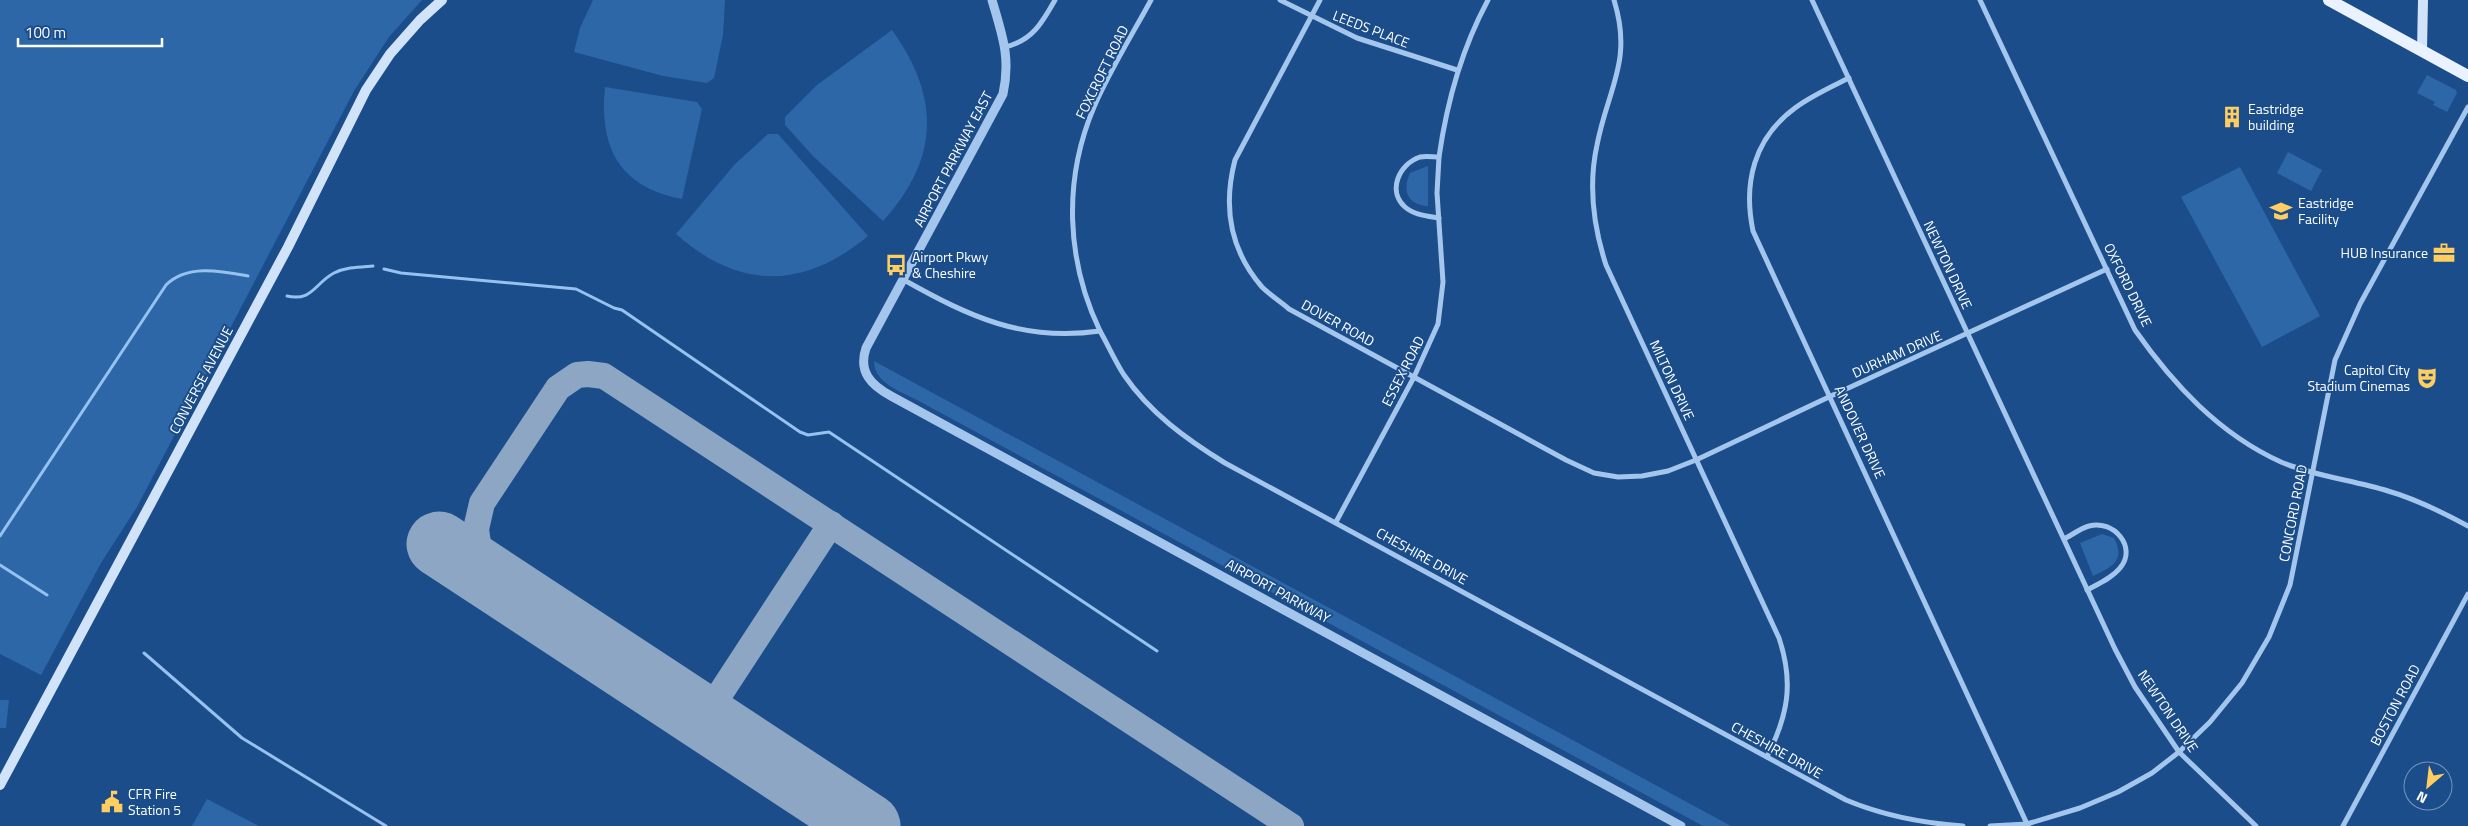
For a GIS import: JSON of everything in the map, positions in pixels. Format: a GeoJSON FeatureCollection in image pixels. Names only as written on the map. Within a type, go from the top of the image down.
{"type":"FeatureCollection","features":[{"type":"Feature","properties":{"kind":"main road","name":"CONVERSE AVENUE"},"geometry":{"type":"LineString","coordinates":[[0,785],[288,247],[366,90],[390,54],[420,20],[442,0]]}},
{"type":"Feature","properties":{"kind":"main road"},"geometry":{"type":"LineString","coordinates":[[2330,0],[2468,76]]}},
{"type":"Feature","properties":{"kind":"main road"},"geometry":{"type":"LineString","coordinates":[[2422,50],[2423,0]]}},
{"type":"Feature","properties":{"kind":"street","name":"AIRPORT PARKWAY EAST"},"geometry":{"type":"LineString","coordinates":[[866,376],[864,361],[866,348],[1003,94],[1008,72],[1005,46],[992,0]]}},
{"type":"Feature","properties":{"kind":"street"},"geometry":{"type":"LineString","coordinates":[[1005,46],[1017,44],[1029,38],[1037,30],[1055,0]]}},
{"type":"Feature","properties":{"kind":"street","name":"FOXCROFT ROAD"},"geometry":{"type":"LineString","coordinates":[[1100,331],[1089,308],[1074,247],[1073,192],[1077,164],[1094,107],[1151,0]]}},
{"type":"Feature","properties":{"kind":"street","name":"LEEDS PLACE"},"geometry":{"type":"LineString","coordinates":[[1280,0],[1311,17],[1379,47],[1457,70]]}},
{"type":"Feature","properties":{"kind":"street","name":"DOVER ROAD"},"geometry":{"type":"LineString","coordinates":[[1320,0],[1234,160],[1229,184],[1229,209],[1233,235],[1244,260],[1263,287],[1290,309],[1566,460],[1594,473],[1618,477],[1642,476],[1668,471],[1696,460]]}},
{"type":"Feature","properties":{"kind":"street","name":"ESSEX ROAD"},"geometry":{"type":"LineString","coordinates":[[1336,522],[1414,377],[1438,324],[1443,282],[1438,218],[1440,157],[1449,97],[1457,70],[1488,0]]}},
{"type":"Feature","properties":{"kind":"street","name":"MILTON DRIVE"},"geometry":{"type":"LineString","coordinates":[[1614,0],[1621,28],[1621,56],[1619,74],[1597,144],[1593,169],[1592,192],[1597,238],[1606,265],[1779,638],[1787,661],[1788,686],[1786,710],[1779,734],[1767,757]]}},
{"type":"Feature","properties":{"kind":"street","name":"NEWTON DRIVE"},"geometry":{"type":"LineString","coordinates":[[1812,0],[2087,590],[2135,686],[2179,752],[2256,826]]}},
{"type":"Feature","properties":{"kind":"street","name":"OXFORD DRIVE"},"geometry":{"type":"LineString","coordinates":[[1980,0],[2135,330],[2163,369],[2188,396],[2221,424],[2253,447],[2281,462],[2415,500],[2468,526]]}},
{"type":"Feature","properties":{"kind":"street","name":"ANDOVER DRIVE"},"geometry":{"type":"LineString","coordinates":[[1849,78],[1795,107],[1778,122],[1756,155],[1748,193],[1753,231],[1760,250],[1831,396],[2027,825]]}},
{"type":"Feature","properties":{"kind":"street","name":"CONCORD ROAD"},"geometry":{"type":"LineString","coordinates":[[2027,825],[2080,808],[2118,792],[2152,772],[2179,752],[2228,702],[2256,661],[2269,637],[2290,585],[2335,360],[2345,334],[2468,107]]}},
{"type":"Feature","properties":{"kind":"street"},"geometry":{"type":"LineString","coordinates":[[1438,218],[1417,214],[1405,207],[1398,197],[1396,186],[1401,171],[1410,162],[1422,156],[1440,157]]}},
{"type":"Feature","properties":{"kind":"street","name":"DURHAM DRIVE"},"geometry":{"type":"LineString","coordinates":[[1696,460],[2107,269]]}},
{"type":"Feature","properties":{"kind":"street"},"geometry":{"type":"LineString","coordinates":[[904,280],[946,304],[985,321],[1028,332],[1070,335],[1100,331]]}},
{"type":"Feature","properties":{"kind":"street","name":"CHESHIRE DRIVE"},"geometry":{"type":"LineString","coordinates":[[1100,331],[1124,374],[1145,401],[1170,426],[1224,462],[1846,800],[1870,810],[1927,823],[1963,826]]}},
{"type":"Feature","properties":{"kind":"street","name":"AIRPORT PARKWAY"},"geometry":{"type":"LineString","coordinates":[[866,376],[874,386],[891,396],[1681,826]]}},
{"type":"Feature","properties":{"kind":"street"},"geometry":{"type":"LineString","coordinates":[[2064,539],[2089,526],[2106,526],[2119,533],[2126,543],[2126,556],[2121,568],[2087,590]]}},
{"type":"Feature","properties":{"kind":"street","name":"BOSTON ROAD"},"geometry":{"type":"LineString","coordinates":[[2342,826],[2468,594]]}},
{"type":"Feature","properties":{"kind":"street"},"geometry":{"type":"LineString","coordinates":[[1990,826],[2027,825]]}},
{"type":"Feature","properties":{"kind":"shaded area"},"geometry":{"type":"Polygon","coordinates":[[[0,0],[422,0],[389,37],[354,91],[137,507],[101,563],[41,675],[0,654],[0,0]]]}},
{"type":"Feature","properties":{"kind":"shaded area"},"geometry":{"type":"Polygon","coordinates":[[[593,0],[725,0],[723,35],[714,78],[707,83],[663,76],[574,52],[580,28],[593,0]]]}},
{"type":"Feature","properties":{"kind":"shaded area"},"geometry":{"type":"Polygon","coordinates":[[[892,30],[908,55],[919,79],[925,103],[927,127],[924,151],[915,174],[902,197],[883,221],[813,156],[785,125],[785,117],[817,85],[892,30]]]}},
{"type":"Feature","properties":{"kind":"shaded area"},"geometry":{"type":"Polygon","coordinates":[[[2427,75],[2456,90],[2457,93],[2447,112],[2433,105],[2435,102],[2417,93],[2427,75]]]}},
{"type":"Feature","properties":{"kind":"shaded area"},"geometry":{"type":"Polygon","coordinates":[[[605,87],[697,102],[702,109],[682,199],[660,193],[643,185],[628,174],[618,161],[610,146],[606,129],[604,109],[605,87]]]}},
{"type":"Feature","properties":{"kind":"shaded area"},"geometry":{"type":"Polygon","coordinates":[[[768,134],[778,134],[868,236],[844,254],[819,266],[795,274],[771,276],[747,273],[723,266],[676,234],[735,164],[768,134]]]}},
{"type":"Feature","properties":{"kind":"shaded area"},"geometry":{"type":"Polygon","coordinates":[[[2288,152],[2322,170],[2311,191],[2277,173],[2288,152]]]}},
{"type":"Feature","properties":{"kind":"shaded area"},"geometry":{"type":"Polygon","coordinates":[[[1428,166],[1428,206],[1411,200],[1408,196],[1406,185],[1410,173],[1428,166]]]}},
{"type":"Feature","properties":{"kind":"shaded area"},"geometry":{"type":"Polygon","coordinates":[[[2240,167],[2320,316],[2262,347],[2181,197],[2240,167]]]}},
{"type":"Feature","properties":{"kind":"shaded area"},"geometry":{"type":"Polygon","coordinates":[[[874,361],[1731,826],[1703,826],[896,390],[878,375],[874,361]]]}},
{"type":"Feature","properties":{"kind":"shaded area"},"geometry":{"type":"Polygon","coordinates":[[[2102,534],[2114,538],[2118,558],[2106,570],[2093,576],[2080,543],[2102,534]]]}},
{"type":"Feature","properties":{"kind":"shaded area"},"geometry":{"type":"Polygon","coordinates":[[[0,700],[9,700],[6,728],[0,728],[0,700]]]}},
{"type":"Feature","properties":{"kind":"shaded area"},"geometry":{"type":"Polygon","coordinates":[[[207,799],[259,826],[192,826],[207,799]]]}},
{"type":"Feature","properties":{"kind":"waterway"},"geometry":{"type":"LineString","coordinates":[[287,296],[295,297],[308,294],[328,277],[339,271],[373,266]]}},
{"type":"Feature","properties":{"kind":"waterway"},"geometry":{"type":"LineString","coordinates":[[384,269],[401,273],[576,289],[614,308],[622,310],[800,432],[808,435],[829,432],[1157,651]]}},
{"type":"Feature","properties":{"kind":"waterway"},"geometry":{"type":"LineString","coordinates":[[0,536],[166,285],[174,278],[194,272],[216,271],[248,276]]}},
{"type":"Feature","properties":{"kind":"waterway"},"geometry":{"type":"LineString","coordinates":[[0,565],[47,595]]}},
{"type":"Feature","properties":{"kind":"waterway"},"geometry":{"type":"LineString","coordinates":[[144,653],[242,738],[386,826]]}},
{"type":"Feature","properties":{"kind":"taxiway"},"geometry":{"type":"LineString","coordinates":[[515,594],[489,570],[479,550],[476,529],[482,503],[558,388],[577,375],[604,376],[1291,826]]}},
{"type":"Feature","properties":{"kind":"taxiway"},"geometry":{"type":"LineString","coordinates":[[732,737],[723,729],[716,717],[716,700],[831,524]]}},
{"type":"Feature","properties":{"kind":"runway"},"geometry":{"type":"LineString","coordinates":[[439,544],[868,826]]}},
{"type":"Feature","properties":{"kind":"place","name":"Eastridge building"},"geometry":{"type":"Point","coordinates":[2232,117]}},
{"type":"Feature","properties":{"kind":"place","name":"Eastridge Facility"},"geometry":{"type":"Point","coordinates":[2281,211]}},
{"type":"Feature","properties":{"kind":"place","name":"HUB Insurance"},"geometry":{"type":"Point","coordinates":[2444,253]}},
{"type":"Feature","properties":{"kind":"place","name":"Airport Pkwy & Cheshire"},"geometry":{"type":"Point","coordinates":[896,265]}},
{"type":"Feature","properties":{"kind":"place","name":"Capitol City Stadium Cinemas"},"geometry":{"type":"Point","coordinates":[2427,378]}},
{"type":"Feature","properties":{"kind":"place","name":"CFR Fire Station 5"},"geometry":{"type":"Point","coordinates":[112,802]}}]}
